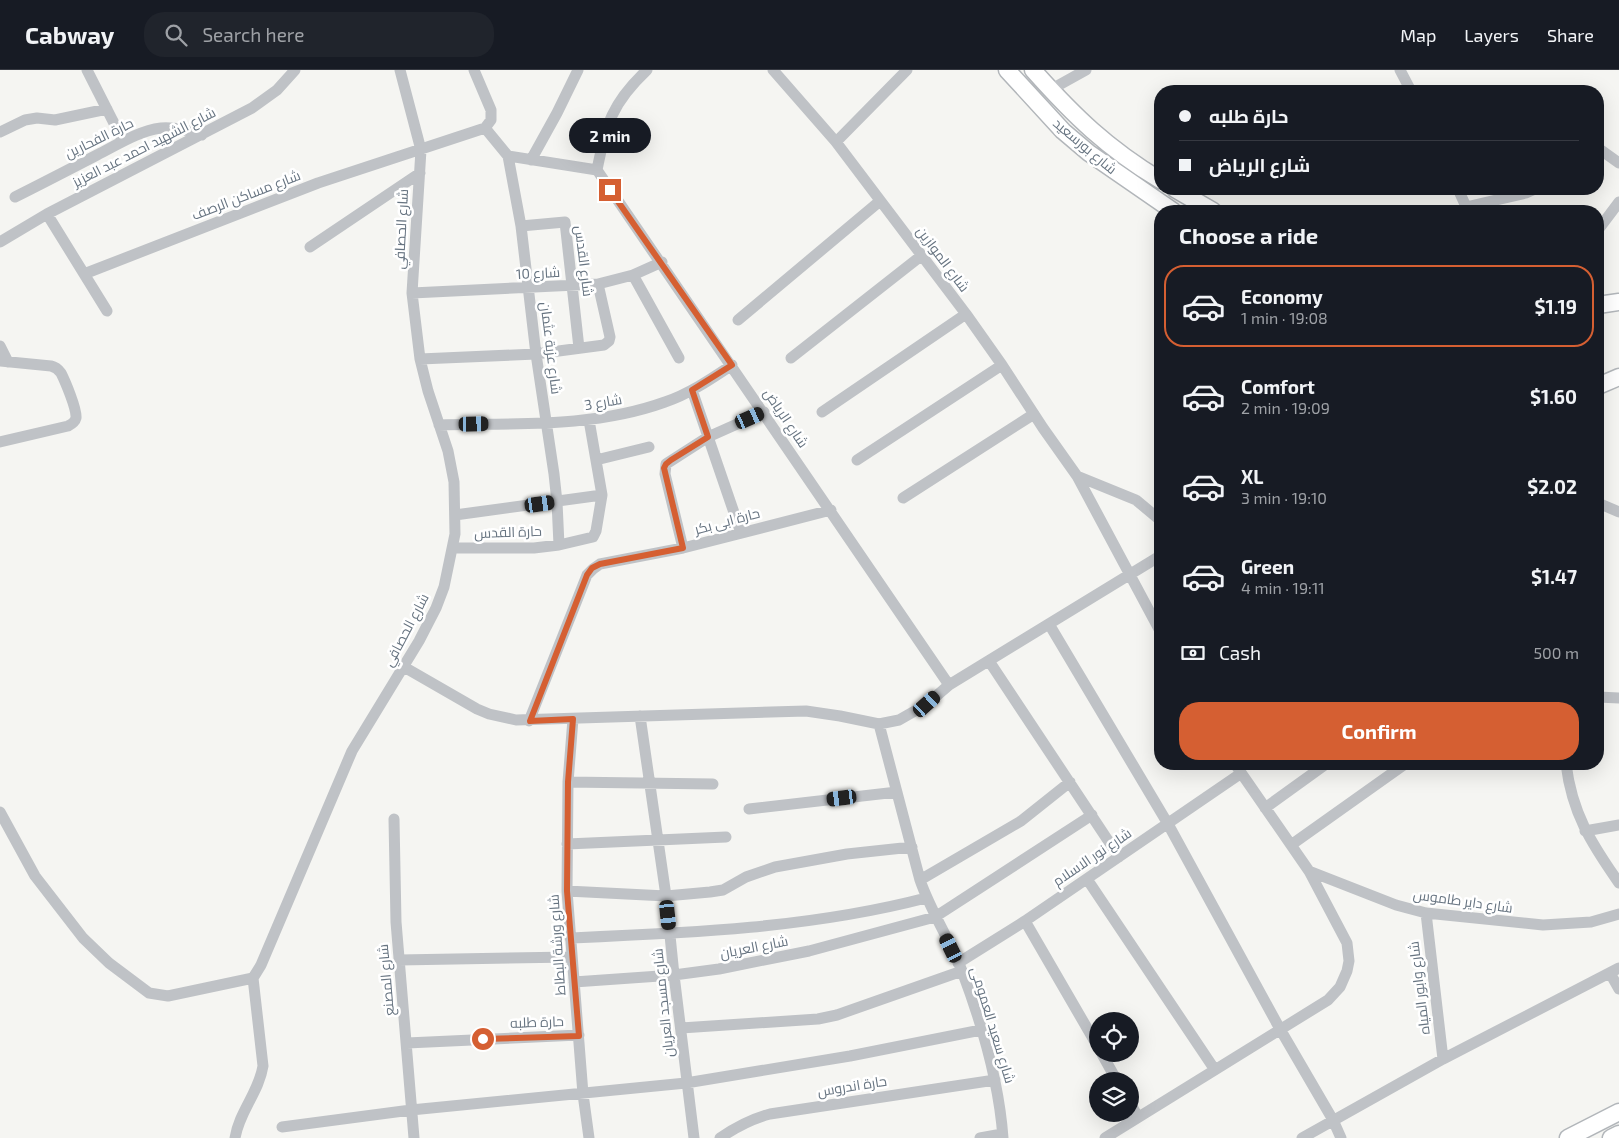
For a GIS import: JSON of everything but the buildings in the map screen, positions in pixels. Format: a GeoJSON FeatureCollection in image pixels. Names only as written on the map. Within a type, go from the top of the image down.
{"type":"FeatureCollection","features":[{"type":"Feature","properties":{"kind":"main road","name":"شارع بورسعيد"},"geometry":{"type":"LineString","coordinates":[[1007,70],[1063,131],[1089,153],[1164,205]]}},
{"type":"Feature","properties":{"kind":"main road","name":"شارع بورسعيد"},"geometry":{"type":"LineString","coordinates":[[1033,70],[1075,117],[1103,142],[1154,176]]}},
{"type":"Feature","properties":{"kind":"main road"},"geometry":{"type":"LineString","coordinates":[[1185,195],[1203,205]]}},
{"type":"Feature","properties":{"kind":"main road"},"geometry":{"type":"LineString","coordinates":[[1604,304],[1619,302]]}},
{"type":"Feature","properties":{"kind":"main road"},"geometry":{"type":"LineString","coordinates":[[1604,383],[1619,377]]}},
{"type":"Feature","properties":{"kind":"main road"},"geometry":{"type":"LineString","coordinates":[[1568,1138],[1619,1112]]}},
{"type":"Feature","properties":{"kind":"main road"},"geometry":{"type":"LineString","coordinates":[[1611,1138],[1619,1134]]}},
{"type":"Feature","properties":{"kind":"street"},"geometry":{"type":"LineString","coordinates":[[87,70],[123,141]]}},
{"type":"Feature","properties":{"kind":"street","name":"شارع الشهيد احمد عبد العزيز"},"geometry":{"type":"LineString","coordinates":[[0,242],[47,214],[266,100],[295,70]]}},
{"type":"Feature","properties":{"kind":"street","name":"شارع الحصافي"},"geometry":{"type":"LineString","coordinates":[[253,978],[261,964],[352,751],[404,667],[436,608],[444,587],[453,548],[456,515],[454,482],[448,451],[428,391],[420,359],[412,293],[421,150],[400,70]]}},
{"type":"Feature","properties":{"kind":"street"},"geometry":{"type":"LineString","coordinates":[[474,70],[491,110],[491,120],[485,128],[508,156],[597,170],[611,114],[628,87],[647,70]]}},
{"type":"Feature","properties":{"kind":"street"},"geometry":{"type":"LineString","coordinates":[[531,160],[578,70]]}},
{"type":"Feature","properties":{"kind":"street","name":"شارع الموازين"},"geometry":{"type":"LineString","coordinates":[[773,70],[836,142],[966,314],[1002,365],[1077,476],[1154,620]]}},
{"type":"Feature","properties":{"kind":"street"},"geometry":{"type":"LineString","coordinates":[[836,142],[908,70]]}},
{"type":"Feature","properties":{"kind":"street"},"geometry":{"type":"LineString","coordinates":[[1050,90],[1086,70]]}},
{"type":"Feature","properties":{"kind":"street"},"geometry":{"type":"LineString","coordinates":[[1400,70],[1408,85]]}},
{"type":"Feature","properties":{"kind":"street"},"geometry":{"type":"LineString","coordinates":[[0,132],[25,120],[37,118],[55,120],[107,109]]}},
{"type":"Feature","properties":{"kind":"street","name":"حارة الفحارين"},"geometry":{"type":"LineString","coordinates":[[16,198],[123,141],[145,132],[174,128],[202,135]]}},
{"type":"Feature","properties":{"kind":"street","name":"شارع مساكن الرصف"},"geometry":{"type":"LineString","coordinates":[[84,274],[318,183],[485,128]]}},
{"type":"Feature","properties":{"kind":"street"},"geometry":{"type":"LineString","coordinates":[[1604,152],[1619,163]]}},
{"type":"Feature","properties":{"kind":"street","name":"شارع عزبة عثمان"},"geometry":{"type":"LineString","coordinates":[[508,156],[521,226],[536,354],[558,502],[559,545]]}},
{"type":"Feature","properties":{"kind":"street","name":"شارع الرياض"},"geometry":{"type":"LineString","coordinates":[[597,170],[662,262],[950,685]]}},
{"type":"Feature","properties":{"kind":"street"},"geometry":{"type":"LineString","coordinates":[[310,247],[420,173]]}},
{"type":"Feature","properties":{"kind":"street"},"geometry":{"type":"LineString","coordinates":[[1482,205],[1519,195]]}},
{"type":"Feature","properties":{"kind":"street"},"geometry":{"type":"LineString","coordinates":[[738,320],[880,201]]}},
{"type":"Feature","properties":{"kind":"street"},"geometry":{"type":"LineString","coordinates":[[1604,222],[1619,202]]}},
{"type":"Feature","properties":{"kind":"street"},"geometry":{"type":"LineString","coordinates":[[47,214],[107,311]]}},
{"type":"Feature","properties":{"kind":"street","name":"شارع القدس"},"geometry":{"type":"LineString","coordinates":[[521,226],[565,222],[579,348]]}},
{"type":"Feature","properties":{"kind":"street"},"geometry":{"type":"LineString","coordinates":[[791,358],[922,256]]}},
{"type":"Feature","properties":{"kind":"street","name":"شارع 10"},"geometry":{"type":"LineString","coordinates":[[412,293],[572,287],[598,284],[634,275],[662,262]]}},
{"type":"Feature","properties":{"kind":"street"},"geometry":{"type":"LineString","coordinates":[[634,275],[679,358]]}},
{"type":"Feature","properties":{"kind":"street"},"geometry":{"type":"LineString","coordinates":[[420,359],[536,354],[604,345],[609,341],[610,337],[598,284]]}},
{"type":"Feature","properties":{"kind":"street"},"geometry":{"type":"LineString","coordinates":[[822,412],[966,314]]}},
{"type":"Feature","properties":{"kind":"street"},"geometry":{"type":"LineString","coordinates":[[0,346],[4,361],[57,368],[68,390],[76,416],[74,423],[68,426],[0,442]]}},
{"type":"Feature","properties":{"kind":"street","name":"شارع 3"},"geometry":{"type":"LineString","coordinates":[[439,425],[546,423],[589,420],[632,412],[666,402],[692,390],[732,365]]}},
{"type":"Feature","properties":{"kind":"street"},"geometry":{"type":"LineString","coordinates":[[857,460],[1002,365]]}},
{"type":"Feature","properties":{"kind":"street"},"geometry":{"type":"LineString","coordinates":[[692,390],[741,533]]}},
{"type":"Feature","properties":{"kind":"street"},"geometry":{"type":"LineString","coordinates":[[683,548],[664,468],[666,464],[708,437],[764,412]]}},
{"type":"Feature","properties":{"kind":"street"},"geometry":{"type":"LineString","coordinates":[[903,498],[1034,414]]}},
{"type":"Feature","properties":{"kind":"street","name":"حارة القدس"},"geometry":{"type":"LineString","coordinates":[[453,548],[534,548],[559,545],[592,537],[596,531],[602,495],[589,420]]}},
{"type":"Feature","properties":{"kind":"street"},"geometry":{"type":"LineString","coordinates":[[596,460],[649,447]]}},
{"type":"Feature","properties":{"kind":"street"},"geometry":{"type":"LineString","coordinates":[[1077,476],[1136,500],[1154,515]]}},
{"type":"Feature","properties":{"kind":"street"},"geometry":{"type":"LineString","coordinates":[[456,515],[602,495]]}},
{"type":"Feature","properties":{"kind":"street"},"geometry":{"type":"LineString","coordinates":[[1604,506],[1619,512]]}},
{"type":"Feature","properties":{"kind":"street","name":"حارة ابى بكر"},"geometry":{"type":"LineString","coordinates":[[530,721],[587,575],[592,568],[600,564],[683,548],[831,510]]}},
{"type":"Feature","properties":{"kind":"street"},"geometry":{"type":"LineString","coordinates":[[404,667],[477,709],[502,718],[530,721],[806,712],[840,716],[879,724],[899,720],[927,704],[950,685],[1154,560]]}},
{"type":"Feature","properties":{"kind":"street"},"geometry":{"type":"LineString","coordinates":[[1049,624],[1168,824],[1280,1029],[1333,1120],[1341,1138]]}},
{"type":"Feature","properties":{"kind":"street"},"geometry":{"type":"LineString","coordinates":[[989,661],[1119,857]]}},
{"type":"Feature","properties":{"kind":"street"},"geometry":{"type":"LineString","coordinates":[[1604,697],[1619,698]]}},
{"type":"Feature","properties":{"kind":"street","name":"شارع مسجد العريان"},"geometry":{"type":"LineString","coordinates":[[640,716],[666,896],[686,1082],[694,1138]]}},
{"type":"Feature","properties":{"kind":"street","name":"شارع ورشة البطاط"},"geometry":{"type":"LineString","coordinates":[[573,719],[568,782],[567,891],[583,1094],[589,1138]]}},
{"type":"Feature","properties":{"kind":"street","name":"شارع سعيد العمومى"},"geometry":{"type":"LineString","coordinates":[[879,724],[920,880],[926,898],[960,967],[981,1030],[995,1080],[1003,1136]]}},
{"type":"Feature","properties":{"kind":"street","name":"شارع نور الاسلام"},"geometry":{"type":"LineString","coordinates":[[681,1028],[793,1022],[824,1018],[837,1015],[960,967],[1025,920],[1168,824],[1237,770]]}},
{"type":"Feature","properties":{"kind":"street"},"geometry":{"type":"LineString","coordinates":[[1139,1116],[1334,994],[1344,980],[1347,971],[1349,952],[1347,943],[1309,871],[1239,770]]}},
{"type":"Feature","properties":{"kind":"street"},"geometry":{"type":"LineString","coordinates":[[1265,808],[1318,770]]}},
{"type":"Feature","properties":{"kind":"street"},"geometry":{"type":"LineString","coordinates":[[1291,845],[1397,770]]}},
{"type":"Feature","properties":{"kind":"street"},"geometry":{"type":"LineString","coordinates":[[1567,770],[1570,792],[1585,831],[1619,883]]}},
{"type":"Feature","properties":{"kind":"street"},"geometry":{"type":"LineString","coordinates":[[568,782],[713,784]]}},
{"type":"Feature","properties":{"kind":"street"},"geometry":{"type":"LineString","coordinates":[[920,880],[1021,821],[1070,782]]}},
{"type":"Feature","properties":{"kind":"street"},"geometry":{"type":"LineString","coordinates":[[749,809],[897,792]]}},
{"type":"Feature","properties":{"kind":"street"},"geometry":{"type":"LineString","coordinates":[[0,812],[35,876],[83,938],[108,963],[149,993],[168,996],[253,978],[263,1066],[260,1078],[240,1117],[235,1138]]}},
{"type":"Feature","properties":{"kind":"street","name":"شارع العريان"},"geometry":{"type":"LineString","coordinates":[[574,982],[674,975],[719,969],[800,953],[935,917],[1092,815]]}},
{"type":"Feature","properties":{"kind":"street","name":"شارع المصنع"},"geometry":{"type":"LineString","coordinates":[[394,819],[399,960],[414,1138]]}},
{"type":"Feature","properties":{"kind":"street"},"geometry":{"type":"LineString","coordinates":[[1585,831],[1619,825]]}},
{"type":"Feature","properties":{"kind":"street"},"geometry":{"type":"LineString","coordinates":[[567,844],[726,837]]}},
{"type":"Feature","properties":{"kind":"street"},"geometry":{"type":"LineString","coordinates":[[567,891],[666,896],[724,890],[746,877],[775,867],[847,854],[912,847]]}},
{"type":"Feature","properties":{"kind":"street","name":"شارع داير طاموس"},"geometry":{"type":"LineString","coordinates":[[1309,871],[1396,905],[1426,913],[1543,925],[1591,922],[1619,914]]}},
{"type":"Feature","properties":{"kind":"street"},"geometry":{"type":"LineString","coordinates":[[1087,879],[1215,1070]]}},
{"type":"Feature","properties":{"kind":"street"},"geometry":{"type":"LineString","coordinates":[[570,938],[670,934],[811,920],[899,905],[926,898]]}},
{"type":"Feature","properties":{"kind":"street","name":"شارع وابور المياه"},"geometry":{"type":"LineString","coordinates":[[1426,913],[1443,1059]]}},
{"type":"Feature","properties":{"kind":"street"},"geometry":{"type":"LineString","coordinates":[[1025,920],[1089,1030]]}},
{"type":"Feature","properties":{"kind":"street"},"geometry":{"type":"LineString","coordinates":[[399,960],[572,957]]}},
{"type":"Feature","properties":{"kind":"street"},"geometry":{"type":"LineString","coordinates":[[1302,1138],[1443,1059],[1615,970],[1619,989]]}},
{"type":"Feature","properties":{"kind":"street"},"geometry":{"type":"LineString","coordinates":[[282,1127],[411,1110],[583,1094],[686,1082],[850,1056],[981,1030]]}},
{"type":"Feature","properties":{"kind":"street","name":"حارة طلبه"},"geometry":{"type":"LineString","coordinates":[[407,1043],[579,1036]]}},
{"type":"Feature","properties":{"kind":"street","name":"حارة اندروس"},"geometry":{"type":"LineString","coordinates":[[720,1138],[745,1122],[770,1114],[995,1080]]}},
{"type":"Feature","properties":{"kind":"street"},"geometry":{"type":"LineString","coordinates":[[1105,1138],[1130,1122]]}},
{"type":"Feature","properties":{"kind":"street"},"geometry":{"type":"LineString","coordinates":[[980,1138],[1003,1136]]}},
{"type":"Feature","properties":{"kind":"route"},"geometry":{"type":"LineString","coordinates":[[483,1039],[579,1036],[567,891],[568,782],[573,719],[530,721],[587,575],[592,568],[600,564],[683,548],[664,468],[671,460],[708,437],[692,390],[732,365],[610,190]]}}]}
